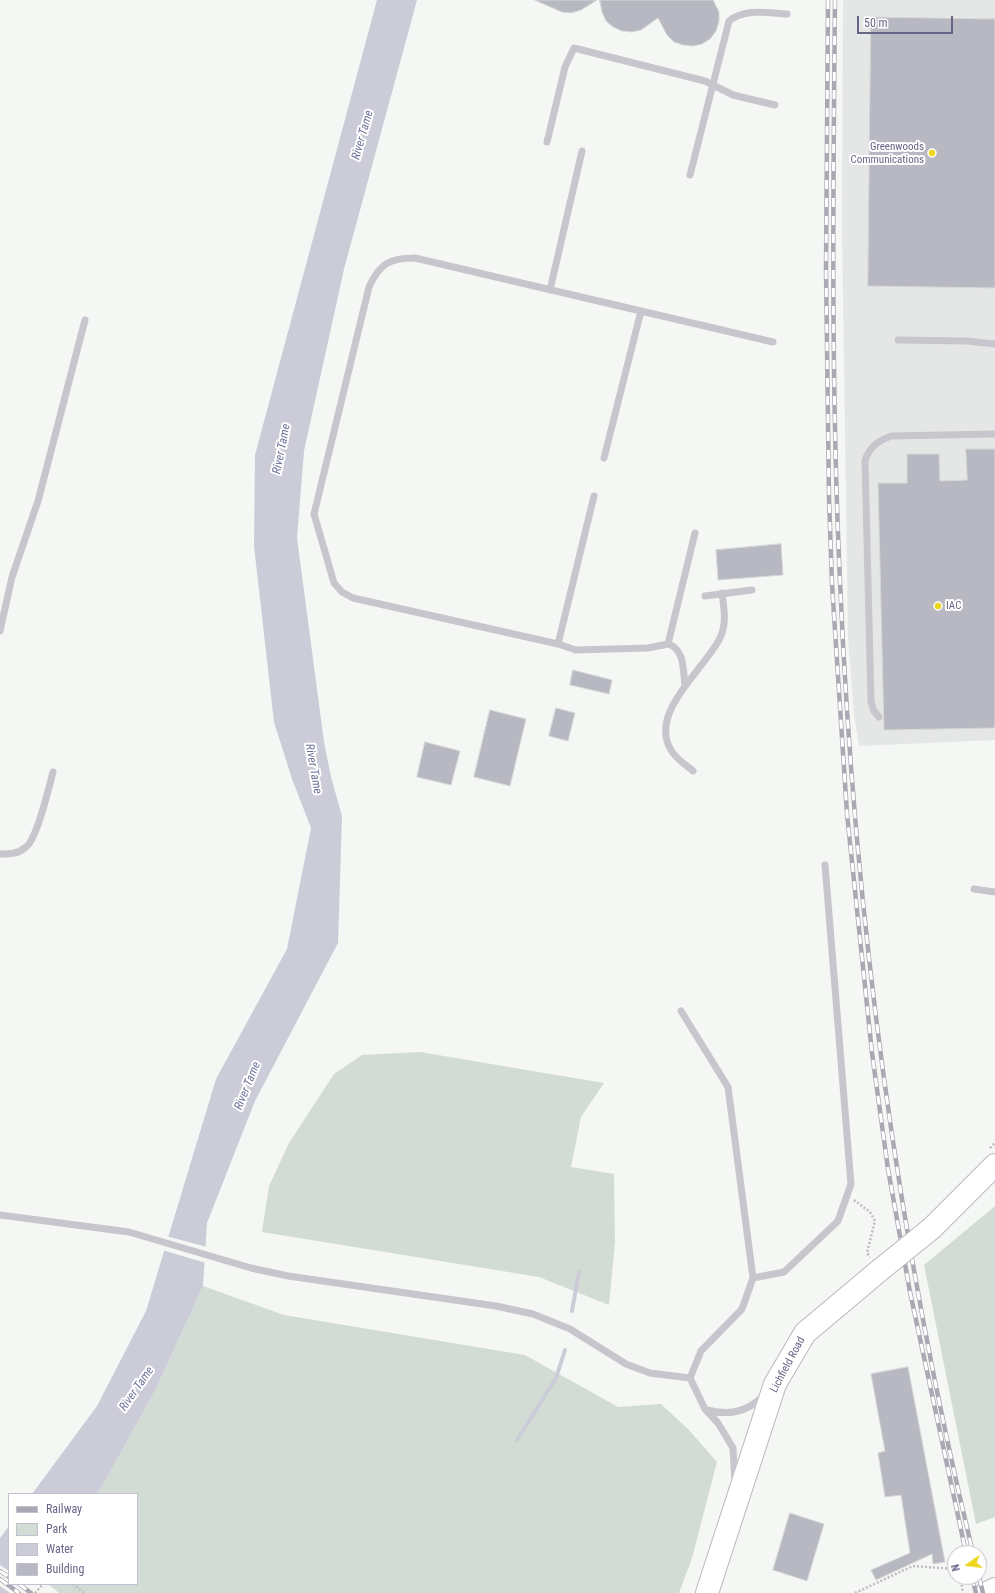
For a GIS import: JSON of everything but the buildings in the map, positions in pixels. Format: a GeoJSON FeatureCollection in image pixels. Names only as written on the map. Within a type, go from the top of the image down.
{"type":"FeatureCollection","features":[{"type":"Feature","properties":{"kind":"highway","name":"Lichfield Road"},"geometry":{"type":"LineString","coordinates":[[707,1593],[775,1384],[805,1334],[878,1262],[932,1228],[995,1165]]}},
{"type":"Feature","properties":{"kind":"highway"},"geometry":{"type":"LineString","coordinates":[[987,1593],[995,1589]]}},
{"type":"Feature","properties":{"kind":"lane"},"geometry":{"type":"LineString","coordinates":[[690,175],[729,21],[736,16],[747,12],[787,14]]}},
{"type":"Feature","properties":{"kind":"lane"},"geometry":{"type":"LineString","coordinates":[[547,142],[565,67],[574,48],[705,81],[733,94],[775,105]]}},
{"type":"Feature","properties":{"kind":"lane"},"geometry":{"type":"LineString","coordinates":[[550,290],[582,151]]}},
{"type":"Feature","properties":{"kind":"lane"},"geometry":{"type":"LineString","coordinates":[[685,686],[680,653],[674,646],[668,644],[648,648],[576,650],[558,644],[353,598],[342,592],[334,583],[314,514],[369,286],[375,273],[398,258],[415,258],[773,342]]}},
{"type":"Feature","properties":{"kind":"lane"},"geometry":{"type":"LineString","coordinates":[[604,458],[641,311]]}},
{"type":"Feature","properties":{"kind":"lane"},"geometry":{"type":"LineString","coordinates":[[0,631],[12,577],[38,501],[85,320]]}},
{"type":"Feature","properties":{"kind":"lane"},"geometry":{"type":"LineString","coordinates":[[898,340],[967,341],[995,344]]}},
{"type":"Feature","properties":{"kind":"lane"},"geometry":{"type":"LineString","coordinates":[[879,717],[874,711],[871,702],[865,460],[868,452],[880,440],[891,436],[995,434]]}},
{"type":"Feature","properties":{"kind":"lane"},"geometry":{"type":"LineString","coordinates":[[558,644],[594,496]]}},
{"type":"Feature","properties":{"kind":"lane"},"geometry":{"type":"LineString","coordinates":[[668,644],[695,534]]}},
{"type":"Feature","properties":{"kind":"lane"},"geometry":{"type":"LineString","coordinates":[[705,596],[752,590]]}},
{"type":"Feature","properties":{"kind":"lane"},"geometry":{"type":"LineString","coordinates":[[693,771],[671,750],[665,733],[668,715],[685,686],[720,638],[725,620],[722,593]]}},
{"type":"Feature","properties":{"kind":"lane"},"geometry":{"type":"LineString","coordinates":[[0,854],[13,854],[28,847],[37,828],[53,772]]}},
{"type":"Feature","properties":{"kind":"lane"},"geometry":{"type":"LineString","coordinates":[[753,1278],[784,1272],[838,1221],[851,1184],[825,865]]}},
{"type":"Feature","properties":{"kind":"lane"},"geometry":{"type":"LineString","coordinates":[[974,889],[995,892]]}},
{"type":"Feature","properties":{"kind":"lane"},"geometry":{"type":"LineString","coordinates":[[681,1011],[728,1087],[753,1278],[742,1309],[701,1351],[690,1378],[705,1409],[718,1423],[733,1448],[736,1505]]}},
{"type":"Feature","properties":{"kind":"lane"},"geometry":{"type":"LineString","coordinates":[[0,1215],[129,1232],[220,1260],[288,1276],[496,1306],[533,1314],[570,1329],[626,1364],[650,1373],[690,1378]]}},
{"type":"Feature","properties":{"kind":"lane"},"geometry":{"type":"LineString","coordinates":[[705,1409],[722,1414],[734,1413],[757,1403],[775,1384]]}},
{"type":"Feature","properties":{"kind":"path"},"geometry":{"type":"LineString","coordinates":[[847,1195],[863,1205],[870,1212],[875,1221],[867,1253],[878,1262]]}},
{"type":"Feature","properties":{"kind":"path"},"geometry":{"type":"LineString","coordinates":[[855,1593],[913,1566],[947,1568]]}},
{"type":"Feature","properties":{"kind":"path"},"geometry":{"type":"LineString","coordinates":[[35,1593],[42,1585]]}},
{"type":"Feature","properties":{"kind":"path"},"geometry":{"type":"LineString","coordinates":[[73,1585],[84,1593]]}},
{"type":"Feature","properties":{"kind":"shaded area"},"geometry":{"type":"Polygon","coordinates":[[[843,0],[995,0],[995,740],[859,746],[854,715],[848,638],[842,228],[843,0]]]}},
{"type":"Feature","properties":{"kind":"green space"},"geometry":{"type":"Polygon","coordinates":[[[420,1052],[604,1083],[581,1117],[571,1167],[614,1174],[615,1242],[609,1305],[539,1277],[262,1232],[269,1186],[289,1143],[334,1074],[362,1055],[420,1052]]]}},
{"type":"Feature","properties":{"kind":"green space"},"geometry":{"type":"Polygon","coordinates":[[[995,1206],[995,1517],[976,1524],[924,1265],[995,1206]]]}},
{"type":"Feature","properties":{"kind":"green space"},"geometry":{"type":"Polygon","coordinates":[[[203,1286],[284,1315],[525,1355],[618,1407],[661,1404],[689,1430],[717,1462],[692,1558],[679,1593],[59,1593],[49,1585],[138,1585],[138,1493],[97,1493],[103,1485],[156,1389],[203,1286]]]}},
{"type":"Feature","properties":{"kind":"water","name":"River Tame"},"geometry":{"type":"Polygon","coordinates":[[[377,0],[417,0],[344,269],[304,451],[297,538],[324,742],[331,777],[342,816],[338,943],[255,1101],[207,1223],[203,1286],[156,1389],[103,1485],[97,1493],[33,1493],[97,1406],[146,1311],[216,1079],[287,949],[311,828],[292,779],[274,722],[254,546],[255,455],[377,0]]]}},
{"type":"Feature","properties":{"kind":"water"},"geometry":{"type":"Polygon","coordinates":[[[8,1527],[8,1585],[10,1585],[19,1593],[0,1593],[0,1538],[8,1527]]]}},
{"type":"Feature","properties":{"kind":"pier"},"geometry":{"type":"Polygon","coordinates":[[[166,1236],[207,1247],[206,1263],[162,1250],[166,1236]]]}},
{"type":"Feature","properties":{"kind":"pier"},"geometry":{"type":"Polygon","coordinates":[[[0,1565],[8,1570],[8,1585],[27,1585],[22,1593],[10,1593],[0,1586],[0,1565]]]}},
{"type":"Feature","properties":{"kind":"waterway"},"geometry":{"type":"LineString","coordinates":[[572,1311],[579,1272]]}},
{"type":"Feature","properties":{"kind":"waterway"},"geometry":{"type":"LineString","coordinates":[[517,1440],[556,1378],[565,1350]]}},
{"type":"Feature","properties":{"kind":"railway"},"geometry":{"type":"LineString","coordinates":[[828,0],[826,269],[829,498],[832,584],[847,814],[872,1053],[888,1169],[910,1292],[964,1545]]}},
{"type":"Feature","properties":{"kind":"railway"},"geometry":{"type":"LineString","coordinates":[[835,0],[833,218],[835,436],[840,581],[856,826],[868,949],[883,1070],[901,1192],[922,1313],[946,1433],[971,1545]]}},
{"type":"Feature","properties":{"kind":"railway"},"geometry":{"type":"LineString","coordinates":[[0,1571],[8,1576]]}},
{"type":"Feature","properties":{"kind":"railway"},"geometry":{"type":"LineString","coordinates":[[0,1579],[8,1585]]}},
{"type":"Feature","properties":{"kind":"railway"},"geometry":{"type":"LineString","coordinates":[[8,1585],[19,1593]]}},
{"type":"Feature","properties":{"kind":"railway"},"geometry":{"type":"LineString","coordinates":[[20,1585],[31,1593]]}},
{"type":"Feature","properties":{"kind":"railway"},"geometry":{"type":"LineString","coordinates":[[974,1585],[976,1593]]}},
{"type":"Feature","properties":{"kind":"railway"},"geometry":{"type":"LineString","coordinates":[[981,1585],[983,1593]]}},
{"type":"Feature","properties":{"kind":"place","name":"Greenwoods Communications"},"geometry":{"type":"Point","coordinates":[932,153]}},
{"type":"Feature","properties":{"kind":"place","name":"IAC"},"geometry":{"type":"Point","coordinates":[938,606]}}]}
